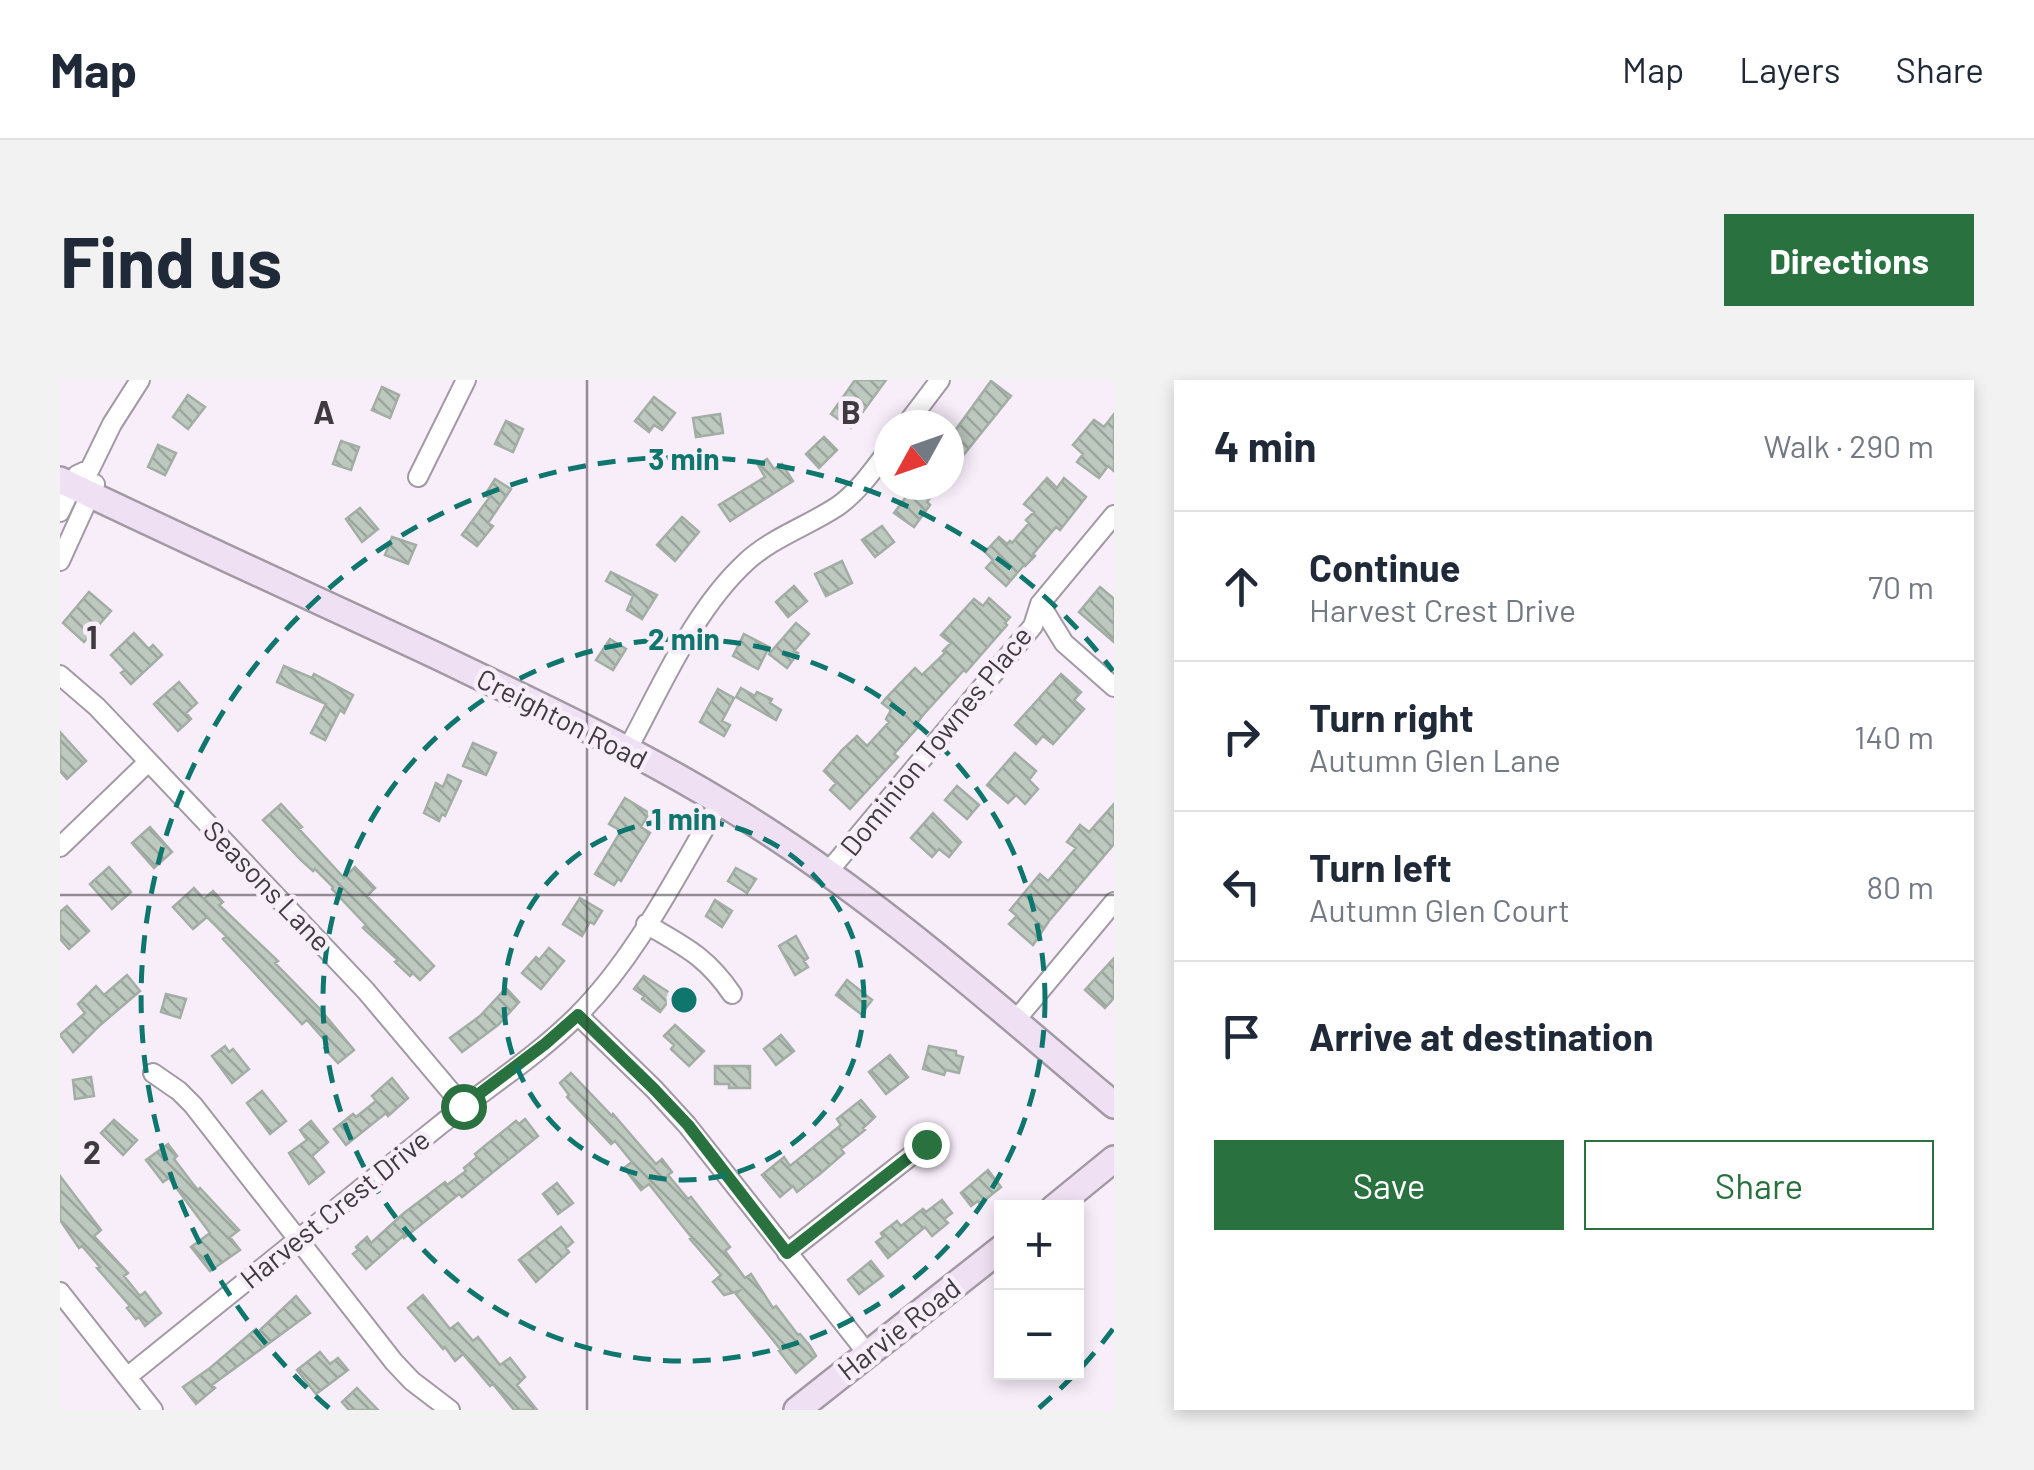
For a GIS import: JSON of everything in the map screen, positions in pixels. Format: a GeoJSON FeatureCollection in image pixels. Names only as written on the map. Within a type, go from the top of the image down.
{"type":"FeatureCollection","features":[{"type":"Feature","properties":{"kind":"main road","name":"Creighton Road"},"geometry":{"type":"LineString","coordinates":[[78,482],[628,750],[720,802],[828,872],[934,952],[1114,1105]]}},
{"type":"Feature","properties":{"kind":"main road"},"geometry":{"type":"LineString","coordinates":[[1064,1200],[1114,1159]]}},
{"type":"Feature","properties":{"kind":"main road","name":"Harvie Road"},"geometry":{"type":"LineString","coordinates":[[797,1410],[994,1254]]}},
{"type":"Feature","properties":{"kind":"street"},"geometry":{"type":"LineString","coordinates":[[60,512],[140,380]]}},
{"type":"Feature","properties":{"kind":"street"},"geometry":{"type":"LineString","coordinates":[[418,477],[466,380]]}},
{"type":"Feature","properties":{"kind":"street"},"geometry":{"type":"LineString","coordinates":[[917,410],[940,380]]}},
{"type":"Feature","properties":{"kind":"street"},"geometry":{"type":"LineString","coordinates":[[628,750],[704,608],[726,581],[766,546],[840,504],[874,469]]}},
{"type":"Feature","properties":{"kind":"street"},"geometry":{"type":"LineString","coordinates":[[60,561],[78,482]]}},
{"type":"Feature","properties":{"kind":"street","name":"Dominion Townes Place"},"geometry":{"type":"LineString","coordinates":[[828,872],[1033,626],[1040,604],[1114,515]]}},
{"type":"Feature","properties":{"kind":"street"},"geometry":{"type":"LineString","coordinates":[[1040,604],[1064,644],[1114,687]]}},
{"type":"Feature","properties":{"kind":"street","name":"Seasons Lane"},"geometry":{"type":"LineString","coordinates":[[60,675],[77,688],[366,990],[463,1106]]}},
{"type":"Feature","properties":{"kind":"street"},"geometry":{"type":"LineString","coordinates":[[60,847],[148,762]]}},
{"type":"Feature","properties":{"kind":"street","name":"Harvest Crest Drive"},"geometry":{"type":"LineString","coordinates":[[127,1377],[578,1015],[646,924],[720,802]]}},
{"type":"Feature","properties":{"kind":"street"},"geometry":{"type":"LineString","coordinates":[[1015,1021],[1114,902]]}},
{"type":"Feature","properties":{"kind":"street"},"geometry":{"type":"LineString","coordinates":[[646,924],[702,958],[716,970],[732,994]]}},
{"type":"Feature","properties":{"kind":"street"},"geometry":{"type":"LineString","coordinates":[[578,1015],[688,1125],[867,1353]]}},
{"type":"Feature","properties":{"kind":"street"},"geometry":{"type":"LineString","coordinates":[[153,1073],[193,1106],[394,1362],[450,1410]]}},
{"type":"Feature","properties":{"kind":"street"},"geometry":{"type":"LineString","coordinates":[[787,1253],[926,1144]]}},
{"type":"Feature","properties":{"kind":"street"},"geometry":{"type":"LineString","coordinates":[[60,1292],[153,1410]]}},
{"type":"Feature","properties":{"kind":"building"},"geometry":{"type":"Polygon","coordinates":[[[855,380],[886,380],[851,428],[831,414],[855,380]]]}},
{"type":"Feature","properties":{"kind":"building"},"geometry":{"type":"Polygon","coordinates":[[[991,381],[1011,396],[964,454],[964,418],[991,381]]]}},
{"type":"Feature","properties":{"kind":"building"},"geometry":{"type":"Polygon","coordinates":[[[382,387],[399,395],[390,418],[372,410],[382,387]]]}},
{"type":"Feature","properties":{"kind":"building"},"geometry":{"type":"Polygon","coordinates":[[[188,395],[205,407],[188,429],[173,417],[188,395]]]}},
{"type":"Feature","properties":{"kind":"building"},"geometry":{"type":"Polygon","coordinates":[[[654,397],[675,413],[662,430],[654,425],[649,432],[635,421],[654,397]]]}},
{"type":"Feature","properties":{"kind":"building"},"geometry":{"type":"Polygon","coordinates":[[[720,414],[723,433],[696,437],[693,418],[720,414]]]}},
{"type":"Feature","properties":{"kind":"building"},"geometry":{"type":"Polygon","coordinates":[[[1114,414],[1114,471],[1108,466],[1099,478],[1077,462],[1083,454],[1073,445],[1094,420],[1104,427],[1114,414]]]}},
{"type":"Feature","properties":{"kind":"building"},"geometry":{"type":"Polygon","coordinates":[[[506,421],[523,429],[513,452],[495,444],[506,421]]]}},
{"type":"Feature","properties":{"kind":"building"},"geometry":{"type":"Polygon","coordinates":[[[824,437],[837,450],[819,468],[806,454],[824,437]]]}},
{"type":"Feature","properties":{"kind":"building"},"geometry":{"type":"Polygon","coordinates":[[[341,441],[359,447],[351,470],[333,464],[341,441]]]}},
{"type":"Feature","properties":{"kind":"building"},"geometry":{"type":"Polygon","coordinates":[[[158,445],[176,453],[165,475],[148,467],[158,445]]]}},
{"type":"Feature","properties":{"kind":"building"},"geometry":{"type":"Polygon","coordinates":[[[767,459],[774,469],[782,464],[793,481],[730,521],[719,505],[765,477],[758,465],[767,459]]]}},
{"type":"Feature","properties":{"kind":"building"},"geometry":{"type":"Polygon","coordinates":[[[1047,478],[1057,488],[1064,478],[1086,497],[1006,586],[986,568],[993,560],[985,552],[999,537],[1007,544],[1012,543],[1029,523],[1026,520],[1034,512],[1024,504],[1047,478]]]}},
{"type":"Feature","properties":{"kind":"building"},"geometry":{"type":"Polygon","coordinates":[[[495,479],[511,489],[488,523],[493,526],[477,546],[462,535],[489,498],[485,495],[495,479]]]}},
{"type":"Feature","properties":{"kind":"building"},"geometry":{"type":"Polygon","coordinates":[[[904,500],[929,500],[930,505],[914,527],[894,513],[904,500]]]}},
{"type":"Feature","properties":{"kind":"building"},"geometry":{"type":"Polygon","coordinates":[[[360,508],[378,529],[362,542],[346,519],[360,508]]]}},
{"type":"Feature","properties":{"kind":"building"},"geometry":{"type":"Polygon","coordinates":[[[682,517],[699,532],[675,561],[657,545],[682,517]]]}},
{"type":"Feature","properties":{"kind":"building"},"geometry":{"type":"Polygon","coordinates":[[[882,526],[894,542],[875,557],[862,540],[882,526]]]}},
{"type":"Feature","properties":{"kind":"building"},"geometry":{"type":"Polygon","coordinates":[[[392,537],[416,545],[408,564],[385,555],[392,537]]]}},
{"type":"Feature","properties":{"kind":"building"},"geometry":{"type":"Polygon","coordinates":[[[842,561],[852,583],[826,596],[815,574],[842,561]]]}},
{"type":"Feature","properties":{"kind":"building"},"geometry":{"type":"Polygon","coordinates":[[[611,572],[657,595],[642,619],[627,610],[633,596],[606,581],[611,572]]]}},
{"type":"Feature","properties":{"kind":"building"},"geometry":{"type":"Polygon","coordinates":[[[794,586],[807,601],[788,617],[776,602],[794,586]]]}},
{"type":"Feature","properties":{"kind":"building"},"geometry":{"type":"Polygon","coordinates":[[[1100,587],[1114,599],[1114,642],[1079,612],[1100,587]]]}},
{"type":"Feature","properties":{"kind":"building"},"geometry":{"type":"Polygon","coordinates":[[[89,592],[111,611],[84,642],[63,623],[89,592]]]}},
{"type":"Feature","properties":{"kind":"building"},"geometry":{"type":"Polygon","coordinates":[[[989,598],[1010,617],[1007,625],[923,715],[894,754],[898,757],[850,809],[830,790],[836,783],[824,771],[857,736],[867,746],[889,722],[886,719],[891,710],[882,703],[886,698],[915,668],[922,675],[945,653],[951,643],[941,635],[974,599],[983,606],[989,598]]]}},
{"type":"Feature","properties":{"kind":"building"},"geometry":{"type":"Polygon","coordinates":[[[796,623],[809,634],[794,651],[798,653],[787,668],[769,654],[796,623]]]}},
{"type":"Feature","properties":{"kind":"building"},"geometry":{"type":"Polygon","coordinates":[[[134,633],[149,649],[153,645],[162,655],[131,684],[121,673],[125,670],[111,655],[134,633]]]}},
{"type":"Feature","properties":{"kind":"building"},"geometry":{"type":"Polygon","coordinates":[[[744,634],[769,647],[758,669],[733,656],[744,634]]]}},
{"type":"Feature","properties":{"kind":"building"},"geometry":{"type":"Polygon","coordinates":[[[610,639],[626,649],[613,670],[596,660],[610,639]]]}},
{"type":"Feature","properties":{"kind":"building"},"geometry":{"type":"Polygon","coordinates":[[[284,666],[312,678],[314,674],[353,695],[344,713],[340,710],[325,740],[311,733],[326,704],[277,682],[284,666]]]}},
{"type":"Feature","properties":{"kind":"building"},"geometry":{"type":"Polygon","coordinates":[[[1061,674],[1081,692],[1074,700],[1084,709],[1053,744],[1043,736],[1036,744],[1015,725],[1061,674]]]}},
{"type":"Feature","properties":{"kind":"building"},"geometry":{"type":"Polygon","coordinates":[[[179,682],[197,703],[186,713],[191,719],[178,731],[154,704],[179,682]]]}},
{"type":"Feature","properties":{"kind":"building"},"geometry":{"type":"Polygon","coordinates":[[[741,688],[772,699],[770,703],[781,710],[776,720],[736,697],[741,688]]]}},
{"type":"Feature","properties":{"kind":"building"},"geometry":{"type":"Polygon","coordinates":[[[718,689],[734,698],[722,721],[730,725],[724,736],[700,722],[718,689]]]}},
{"type":"Feature","properties":{"kind":"building"},"geometry":{"type":"Polygon","coordinates":[[[60,732],[86,761],[67,779],[60,771],[60,732]]]}},
{"type":"Feature","properties":{"kind":"building"},"geometry":{"type":"Polygon","coordinates":[[[473,743],[496,753],[486,775],[463,766],[473,743]]]}},
{"type":"Feature","properties":{"kind":"building"},"geometry":{"type":"Polygon","coordinates":[[[1015,753],[1036,771],[1029,780],[1038,789],[1025,804],[1016,795],[1008,803],[987,785],[1015,753]]]}},
{"type":"Feature","properties":{"kind":"building"},"geometry":{"type":"Polygon","coordinates":[[[448,775],[461,781],[439,821],[424,813],[436,783],[443,787],[448,775]]]}},
{"type":"Feature","properties":{"kind":"building"},"geometry":{"type":"Polygon","coordinates":[[[957,786],[979,805],[967,819],[945,800],[957,786]]]}},
{"type":"Feature","properties":{"kind":"building"},"geometry":{"type":"Polygon","coordinates":[[[625,798],[649,813],[641,827],[650,833],[621,881],[618,879],[614,885],[595,874],[621,831],[609,824],[625,798]]]}},
{"type":"Feature","properties":{"kind":"building"},"geometry":{"type":"Polygon","coordinates":[[[281,804],[344,878],[355,867],[375,888],[367,896],[434,966],[420,980],[395,962],[398,960],[363,928],[366,925],[333,887],[263,820],[281,804]]]}},
{"type":"Feature","properties":{"kind":"building"},"geometry":{"type":"Polygon","coordinates":[[[1114,804],[1114,844],[1033,945],[1009,924],[1017,916],[1010,910],[1040,874],[1048,881],[1076,848],[1067,842],[1080,825],[1089,832],[1114,804]]]}},
{"type":"Feature","properties":{"kind":"building"},"geometry":{"type":"Polygon","coordinates":[[[933,813],[961,842],[949,857],[939,849],[932,857],[911,838],[933,813]]]}},
{"type":"Feature","properties":{"kind":"building"},"geometry":{"type":"Polygon","coordinates":[[[150,827],[172,852],[154,868],[132,843],[150,827]]]}},
{"type":"Feature","properties":{"kind":"building"},"geometry":{"type":"Polygon","coordinates":[[[109,867],[131,892],[112,909],[90,884],[109,867]]]}},
{"type":"Feature","properties":{"kind":"building"},"geometry":{"type":"Polygon","coordinates":[[[736,868],[756,879],[747,893],[728,881],[736,868]]]}},
{"type":"Feature","properties":{"kind":"building"},"geometry":{"type":"Polygon","coordinates":[[[194,888],[204,899],[213,891],[223,902],[219,905],[278,961],[275,963],[354,1050],[338,1063],[307,1020],[302,1024],[207,917],[193,929],[173,907],[194,888]]]}},
{"type":"Feature","properties":{"kind":"building"},"geometry":{"type":"Polygon","coordinates":[[[580,898],[602,911],[582,936],[563,924],[580,898]]]}},
{"type":"Feature","properties":{"kind":"building"},"geometry":{"type":"Polygon","coordinates":[[[715,900],[732,911],[722,927],[706,916],[715,900]]]}},
{"type":"Feature","properties":{"kind":"building"},"geometry":{"type":"Polygon","coordinates":[[[67,906],[89,931],[69,949],[60,939],[60,912],[67,906]]]}},
{"type":"Feature","properties":{"kind":"building"},"geometry":{"type":"Polygon","coordinates":[[[796,936],[808,958],[804,961],[808,967],[795,975],[779,946],[796,936]]]}},
{"type":"Feature","properties":{"kind":"building"},"geometry":{"type":"Polygon","coordinates":[[[549,948],[564,961],[541,989],[522,973],[549,948]]]}},
{"type":"Feature","properties":{"kind":"building"},"geometry":{"type":"Polygon","coordinates":[[[1114,958],[1114,998],[1105,1008],[1085,990],[1114,958]]]}},
{"type":"Feature","properties":{"kind":"building"},"geometry":{"type":"Polygon","coordinates":[[[127,975],[140,991],[73,1052],[60,1035],[85,1013],[78,1004],[96,986],[104,995],[127,975]]]}},
{"type":"Feature","properties":{"kind":"building"},"geometry":{"type":"Polygon","coordinates":[[[644,976],[673,995],[660,1012],[634,989],[644,976]]]}},
{"type":"Feature","properties":{"kind":"building"},"geometry":{"type":"Polygon","coordinates":[[[847,980],[872,1000],[861,1014],[836,995],[847,980]]]}},
{"type":"Feature","properties":{"kind":"building"},"geometry":{"type":"Polygon","coordinates":[[[506,988],[519,1002],[498,1025],[462,1052],[450,1038],[480,1016],[506,988]]]}},
{"type":"Feature","properties":{"kind":"building"},"geometry":{"type":"Polygon","coordinates":[[[166,994],[186,999],[180,1018],[161,1012],[166,994]]]}},
{"type":"Feature","properties":{"kind":"building"},"geometry":{"type":"Polygon","coordinates":[[[675,1025],[704,1051],[689,1066],[664,1036],[675,1025]]]}},
{"type":"Feature","properties":{"kind":"building"},"geometry":{"type":"Polygon","coordinates":[[[781,1035],[794,1051],[776,1065],[764,1049],[781,1035]]]}},
{"type":"Feature","properties":{"kind":"building"},"geometry":{"type":"Polygon","coordinates":[[[225,1046],[229,1052],[233,1049],[249,1069],[232,1083],[212,1056],[225,1046]]]}},
{"type":"Feature","properties":{"kind":"building"},"geometry":{"type":"Polygon","coordinates":[[[929,1046],[956,1051],[956,1055],[963,1057],[959,1073],[946,1070],[944,1075],[923,1069],[929,1046]]]}},
{"type":"Feature","properties":{"kind":"building"},"geometry":{"type":"Polygon","coordinates":[[[890,1055],[908,1077],[886,1094],[869,1072],[890,1055]]]}},
{"type":"Feature","properties":{"kind":"building"},"geometry":{"type":"Polygon","coordinates":[[[715,1066],[750,1066],[750,1088],[715,1084],[715,1066]]]}},
{"type":"Feature","properties":{"kind":"building"},"geometry":{"type":"Polygon","coordinates":[[[571,1073],[656,1164],[662,1159],[672,1172],[668,1175],[688,1199],[691,1197],[730,1247],[725,1251],[745,1278],[751,1274],[773,1308],[776,1306],[810,1346],[816,1356],[796,1373],[736,1294],[739,1291],[724,1295],[713,1282],[721,1275],[649,1184],[641,1190],[624,1168],[632,1162],[615,1141],[611,1144],[567,1097],[560,1083],[571,1073]]]}},
{"type":"Feature","properties":{"kind":"building"},"geometry":{"type":"Polygon","coordinates":[[[91,1077],[94,1096],[75,1099],[73,1080],[91,1077]]]}},
{"type":"Feature","properties":{"kind":"building"},"geometry":{"type":"Polygon","coordinates":[[[392,1078],[408,1098],[346,1145],[334,1129],[376,1101],[372,1096],[392,1078]]]}},
{"type":"Feature","properties":{"kind":"building"},"geometry":{"type":"Polygon","coordinates":[[[262,1091],[286,1121],[270,1134],[247,1103],[262,1091]]]}},
{"type":"Feature","properties":{"kind":"building"},"geometry":{"type":"Polygon","coordinates":[[[861,1100],[875,1117],[865,1130],[797,1192],[793,1186],[780,1197],[762,1175],[784,1157],[790,1166],[841,1125],[837,1119],[861,1100]]]}},
{"type":"Feature","properties":{"kind":"building"},"geometry":{"type":"Polygon","coordinates":[[[525,1119],[538,1136],[462,1197],[459,1194],[403,1236],[366,1269],[353,1254],[367,1237],[371,1243],[404,1213],[466,1171],[464,1168],[487,1144],[516,1121],[519,1124],[525,1119]]]}},
{"type":"Feature","properties":{"kind":"building"},"geometry":{"type":"Polygon","coordinates":[[[114,1120],[137,1140],[123,1155],[101,1133],[114,1120]]]}},
{"type":"Feature","properties":{"kind":"building"},"geometry":{"type":"Polygon","coordinates":[[[311,1121],[328,1142],[312,1156],[324,1172],[309,1184],[289,1153],[307,1140],[300,1130],[311,1121]]]}},
{"type":"Feature","properties":{"kind":"building"},"geometry":{"type":"Polygon","coordinates":[[[168,1144],[193,1184],[239,1230],[230,1237],[240,1250],[210,1271],[191,1247],[210,1233],[169,1178],[163,1182],[146,1160],[168,1144]]]}},
{"type":"Feature","properties":{"kind":"building"},"geometry":{"type":"Polygon","coordinates":[[[988,1170],[1001,1187],[980,1204],[978,1201],[971,1206],[961,1193],[988,1170]]]}},
{"type":"Feature","properties":{"kind":"building"},"geometry":{"type":"Polygon","coordinates":[[[60,1176],[101,1230],[94,1236],[128,1273],[124,1276],[140,1296],[145,1292],[161,1313],[145,1326],[60,1220],[60,1176]]]}},
{"type":"Feature","properties":{"kind":"building"},"geometry":{"type":"Polygon","coordinates":[[[557,1183],[573,1203],[558,1214],[543,1194],[557,1183]]]}},
{"type":"Feature","properties":{"kind":"building"},"geometry":{"type":"Polygon","coordinates":[[[942,1200],[952,1213],[944,1219],[948,1223],[932,1236],[925,1227],[888,1258],[876,1242],[883,1237],[881,1233],[897,1221],[901,1226],[942,1200]]]}},
{"type":"Feature","properties":{"kind":"building"},"geometry":{"type":"Polygon","coordinates":[[[561,1227],[573,1242],[566,1248],[569,1252],[536,1282],[519,1260],[561,1227]]]}},
{"type":"Feature","properties":{"kind":"building"},"geometry":{"type":"Polygon","coordinates":[[[871,1261],[883,1276],[859,1294],[848,1280],[871,1261]]]}},
{"type":"Feature","properties":{"kind":"building"},"geometry":{"type":"Polygon","coordinates":[[[423,1295],[450,1329],[458,1323],[473,1341],[478,1337],[500,1365],[510,1358],[525,1377],[517,1385],[537,1410],[514,1410],[463,1354],[455,1361],[443,1349],[408,1308],[423,1295]]]}},
{"type":"Feature","properties":{"kind":"building"},"geometry":{"type":"Polygon","coordinates":[[[296,1296],[310,1313],[212,1385],[215,1388],[196,1404],[183,1387],[256,1329],[258,1332],[296,1296]]]}},
{"type":"Feature","properties":{"kind":"building"},"geometry":{"type":"Polygon","coordinates":[[[320,1352],[330,1364],[338,1358],[348,1370],[316,1394],[297,1370],[320,1352]]]}},
{"type":"Feature","properties":{"kind":"building"},"geometry":{"type":"Polygon","coordinates":[[[357,1388],[378,1410],[349,1410],[342,1402],[357,1388]]]}},
{"type":"Feature","properties":{"kind":"route"},"geometry":{"type":"LineString","coordinates":[[463,1106],[578,1015],[688,1125],[787,1253],[926,1144]]}}]}
